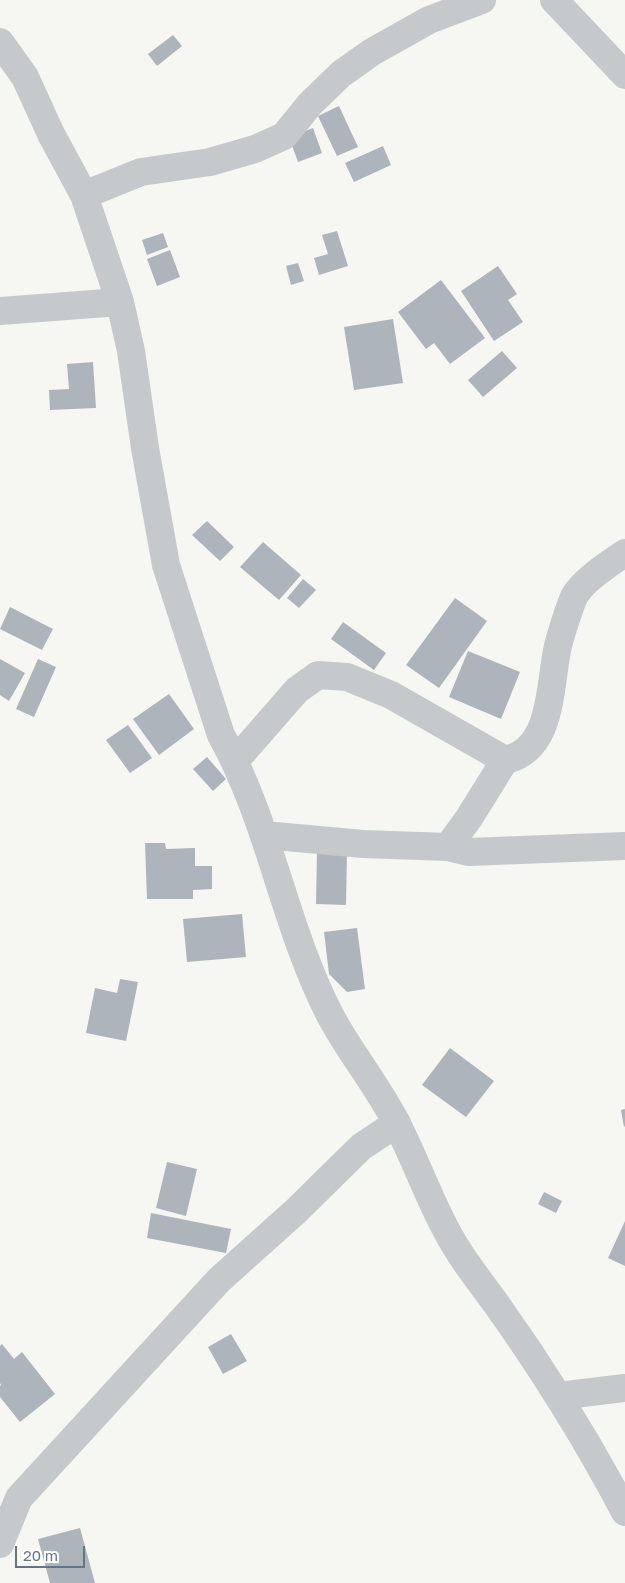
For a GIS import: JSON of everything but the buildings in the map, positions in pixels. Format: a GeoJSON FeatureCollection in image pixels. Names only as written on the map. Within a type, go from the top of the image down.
{"type":"FeatureCollection","features":[{"type":"Feature","properties":{"kind":"street"},"geometry":{"type":"LineString","coordinates":[[84,195],[141,172],[210,162],[255,149],[284,136],[310,104],[341,74],[429,20],[482,0]]}},
{"type":"Feature","properties":{"kind":"street"},"geometry":{"type":"LineString","coordinates":[[554,0],[625,75]]}},
{"type":"Feature","properties":{"kind":"street"},"geometry":{"type":"LineString","coordinates":[[0,42],[25,77],[51,134],[84,195],[120,302],[131,351],[145,448],[166,565],[220,736],[235,761],[264,835],[308,968],[331,1016],[397,1123],[438,1214],[460,1254],[558,1396],[625,1512]]}},
{"type":"Feature","properties":{"kind":"street"},"geometry":{"type":"LineString","coordinates":[[0,311],[120,302]]}},
{"type":"Feature","properties":{"kind":"street"},"geometry":{"type":"LineString","coordinates":[[448,847],[505,760],[513,758],[532,745],[551,702],[558,646],[575,595],[600,570],[625,552]]}},
{"type":"Feature","properties":{"kind":"street"},"geometry":{"type":"LineString","coordinates":[[235,761],[297,690],[318,675],[347,677],[391,695],[505,760]]}},
{"type":"Feature","properties":{"kind":"street"},"geometry":{"type":"LineString","coordinates":[[264,835],[363,844],[448,847],[468,852],[625,846]]}},
{"type":"Feature","properties":{"kind":"street"},"geometry":{"type":"LineString","coordinates":[[0,1544],[20,1498],[213,1287],[296,1211],[361,1147],[397,1123]]}},
{"type":"Feature","properties":{"kind":"street"},"geometry":{"type":"LineString","coordinates":[[558,1396],[625,1388]]}}]}
